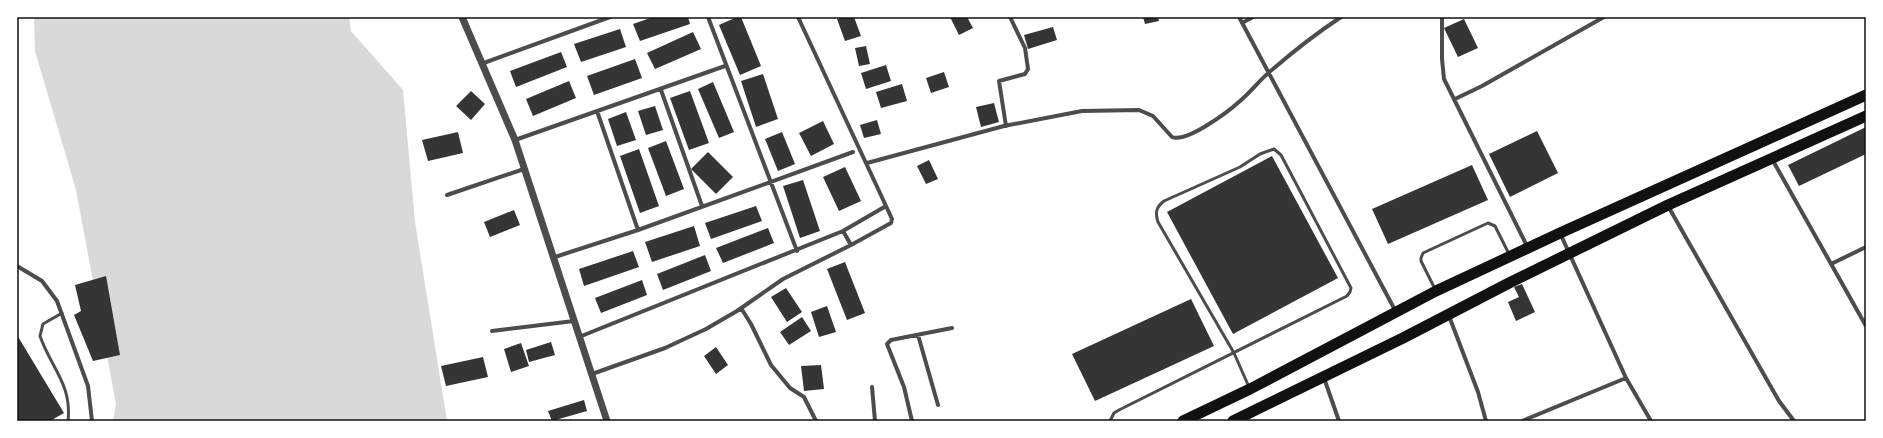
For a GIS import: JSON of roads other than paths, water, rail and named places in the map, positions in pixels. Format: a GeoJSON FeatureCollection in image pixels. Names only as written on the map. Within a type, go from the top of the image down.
{"type":"FeatureCollection","features":[{"type":"Feature","properties":{"kind":"highway"},"geometry":{"type":"LineString","coordinates":[[1183,421],[1250,389],[1436,291],[1560,233],[1866,95]]}},
{"type":"Feature","properties":{"kind":"highway"},"geometry":{"type":"LineString","coordinates":[[1233,421],[1668,205],[1866,116]]}},
{"type":"Feature","properties":{"kind":"street"},"geometry":{"type":"LineString","coordinates":[[462,17],[515,140],[607,421]]}},
{"type":"Feature","properties":{"kind":"street"},"geometry":{"type":"LineString","coordinates":[[481,64],[610,17]]}},
{"type":"Feature","properties":{"kind":"street"},"geometry":{"type":"LineString","coordinates":[[708,17],[797,251]]}},
{"type":"Feature","properties":{"kind":"street"},"geometry":{"type":"LineString","coordinates":[[592,374],[665,348],[706,329],[741,308],[783,279],[852,245],[891,223],[892,219],[867,163],[798,17]]}},
{"type":"Feature","properties":{"kind":"street"},"geometry":{"type":"LineString","coordinates":[[1006,126],[1000,81],[1025,74],[1028,69],[1026,48],[1010,17]]}},
{"type":"Feature","properties":{"kind":"street"},"geometry":{"type":"LineString","coordinates":[[1239,17],[1396,313]]}},
{"type":"Feature","properties":{"kind":"street"},"geometry":{"type":"LineString","coordinates":[[1242,23],[1253,17]]}},
{"type":"Feature","properties":{"kind":"street"},"geometry":{"type":"LineString","coordinates":[[867,163],[1006,126],[1082,111],[1139,110],[1153,116],[1170,135],[1179,139],[1216,120],[1241,101],[1268,72],[1308,40],[1341,17]]}},
{"type":"Feature","properties":{"kind":"street"},"geometry":{"type":"LineString","coordinates":[[1442,17],[1442,70],[1444,79],[1528,248]]}},
{"type":"Feature","properties":{"kind":"street"},"geometry":{"type":"LineString","coordinates":[[1455,99],[1482,86],[1597,19],[1604,17]]}},
{"type":"Feature","properties":{"kind":"street"},"geometry":{"type":"LineString","coordinates":[[515,140],[726,66]]}},
{"type":"Feature","properties":{"kind":"street"},"geometry":{"type":"LineString","coordinates":[[661,90],[702,206]]}},
{"type":"Feature","properties":{"kind":"street"},"geometry":{"type":"LineString","coordinates":[[597,111],[638,230]]}},
{"type":"Feature","properties":{"kind":"street"},"geometry":{"type":"LineString","coordinates":[[554,257],[638,230],[853,152]]}},
{"type":"Feature","properties":{"kind":"street"},"geometry":{"type":"LineString","coordinates":[[1771,159],[1866,326]]}},
{"type":"Feature","properties":{"kind":"street"},"geometry":{"type":"LineString","coordinates":[[447,194],[524,169]]}},
{"type":"Feature","properties":{"kind":"street"},"geometry":{"type":"LineString","coordinates":[[1668,205],[1779,401],[1794,421]]}},
{"type":"Feature","properties":{"kind":"street"},"geometry":{"type":"LineString","coordinates":[[580,337],[797,251],[843,231],[886,206]]}},
{"type":"Feature","properties":{"kind":"street"},"geometry":{"type":"LineString","coordinates":[[843,231],[852,245]]}},
{"type":"Feature","properties":{"kind":"street"},"geometry":{"type":"LineString","coordinates":[[1560,233],[1626,378],[1651,421]]}},
{"type":"Feature","properties":{"kind":"street"},"geometry":{"type":"LineString","coordinates":[[1831,264],[1866,247]]}},
{"type":"Feature","properties":{"kind":"street"},"geometry":{"type":"LineString","coordinates":[[17,266],[42,281],[57,301],[88,386],[92,421]]}},
{"type":"Feature","properties":{"kind":"street"},"geometry":{"type":"LineString","coordinates":[[741,308],[752,324],[771,365],[790,388],[804,397],[816,421]]}},
{"type":"Feature","properties":{"kind":"street"},"geometry":{"type":"LineString","coordinates":[[1449,314],[1478,392],[1486,421]]}},
{"type":"Feature","properties":{"kind":"street"},"geometry":{"type":"LineString","coordinates":[[492,331],[574,321]]}},
{"type":"Feature","properties":{"kind":"street"},"geometry":{"type":"LineString","coordinates":[[912,421],[904,387],[887,344],[891,340],[952,328]]}},
{"type":"Feature","properties":{"kind":"street"},"geometry":{"type":"LineString","coordinates":[[918,335],[938,405]]}},
{"type":"Feature","properties":{"kind":"street"},"geometry":{"type":"LineString","coordinates":[[1323,377],[1339,421]]}},
{"type":"Feature","properties":{"kind":"street"},"geometry":{"type":"LineString","coordinates":[[1522,421],[1626,378]]}},
{"type":"Feature","properties":{"kind":"street"},"geometry":{"type":"LineString","coordinates":[[872,387],[874,421]]}},
{"type":"Feature","properties":{"kind":"lane"},"geometry":{"type":"LineString","coordinates":[[1110,421],[1114,413],[1119,410],[1234,353],[1347,296],[1351,290],[1348,281],[1281,155],[1275,149],[1268,150],[1240,167],[1164,200],[1159,204],[1156,215],[1158,222],[1234,353],[1250,389]]}},
{"type":"Feature","properties":{"kind":"lane"},"geometry":{"type":"LineString","coordinates":[[1436,291],[1421,260],[1422,255],[1479,226],[1488,223],[1495,226],[1510,256]]}},
{"type":"Feature","properties":{"kind":"lane"},"geometry":{"type":"LineString","coordinates":[[62,313],[43,324],[40,336],[65,385],[69,407],[68,421]]}}]}
